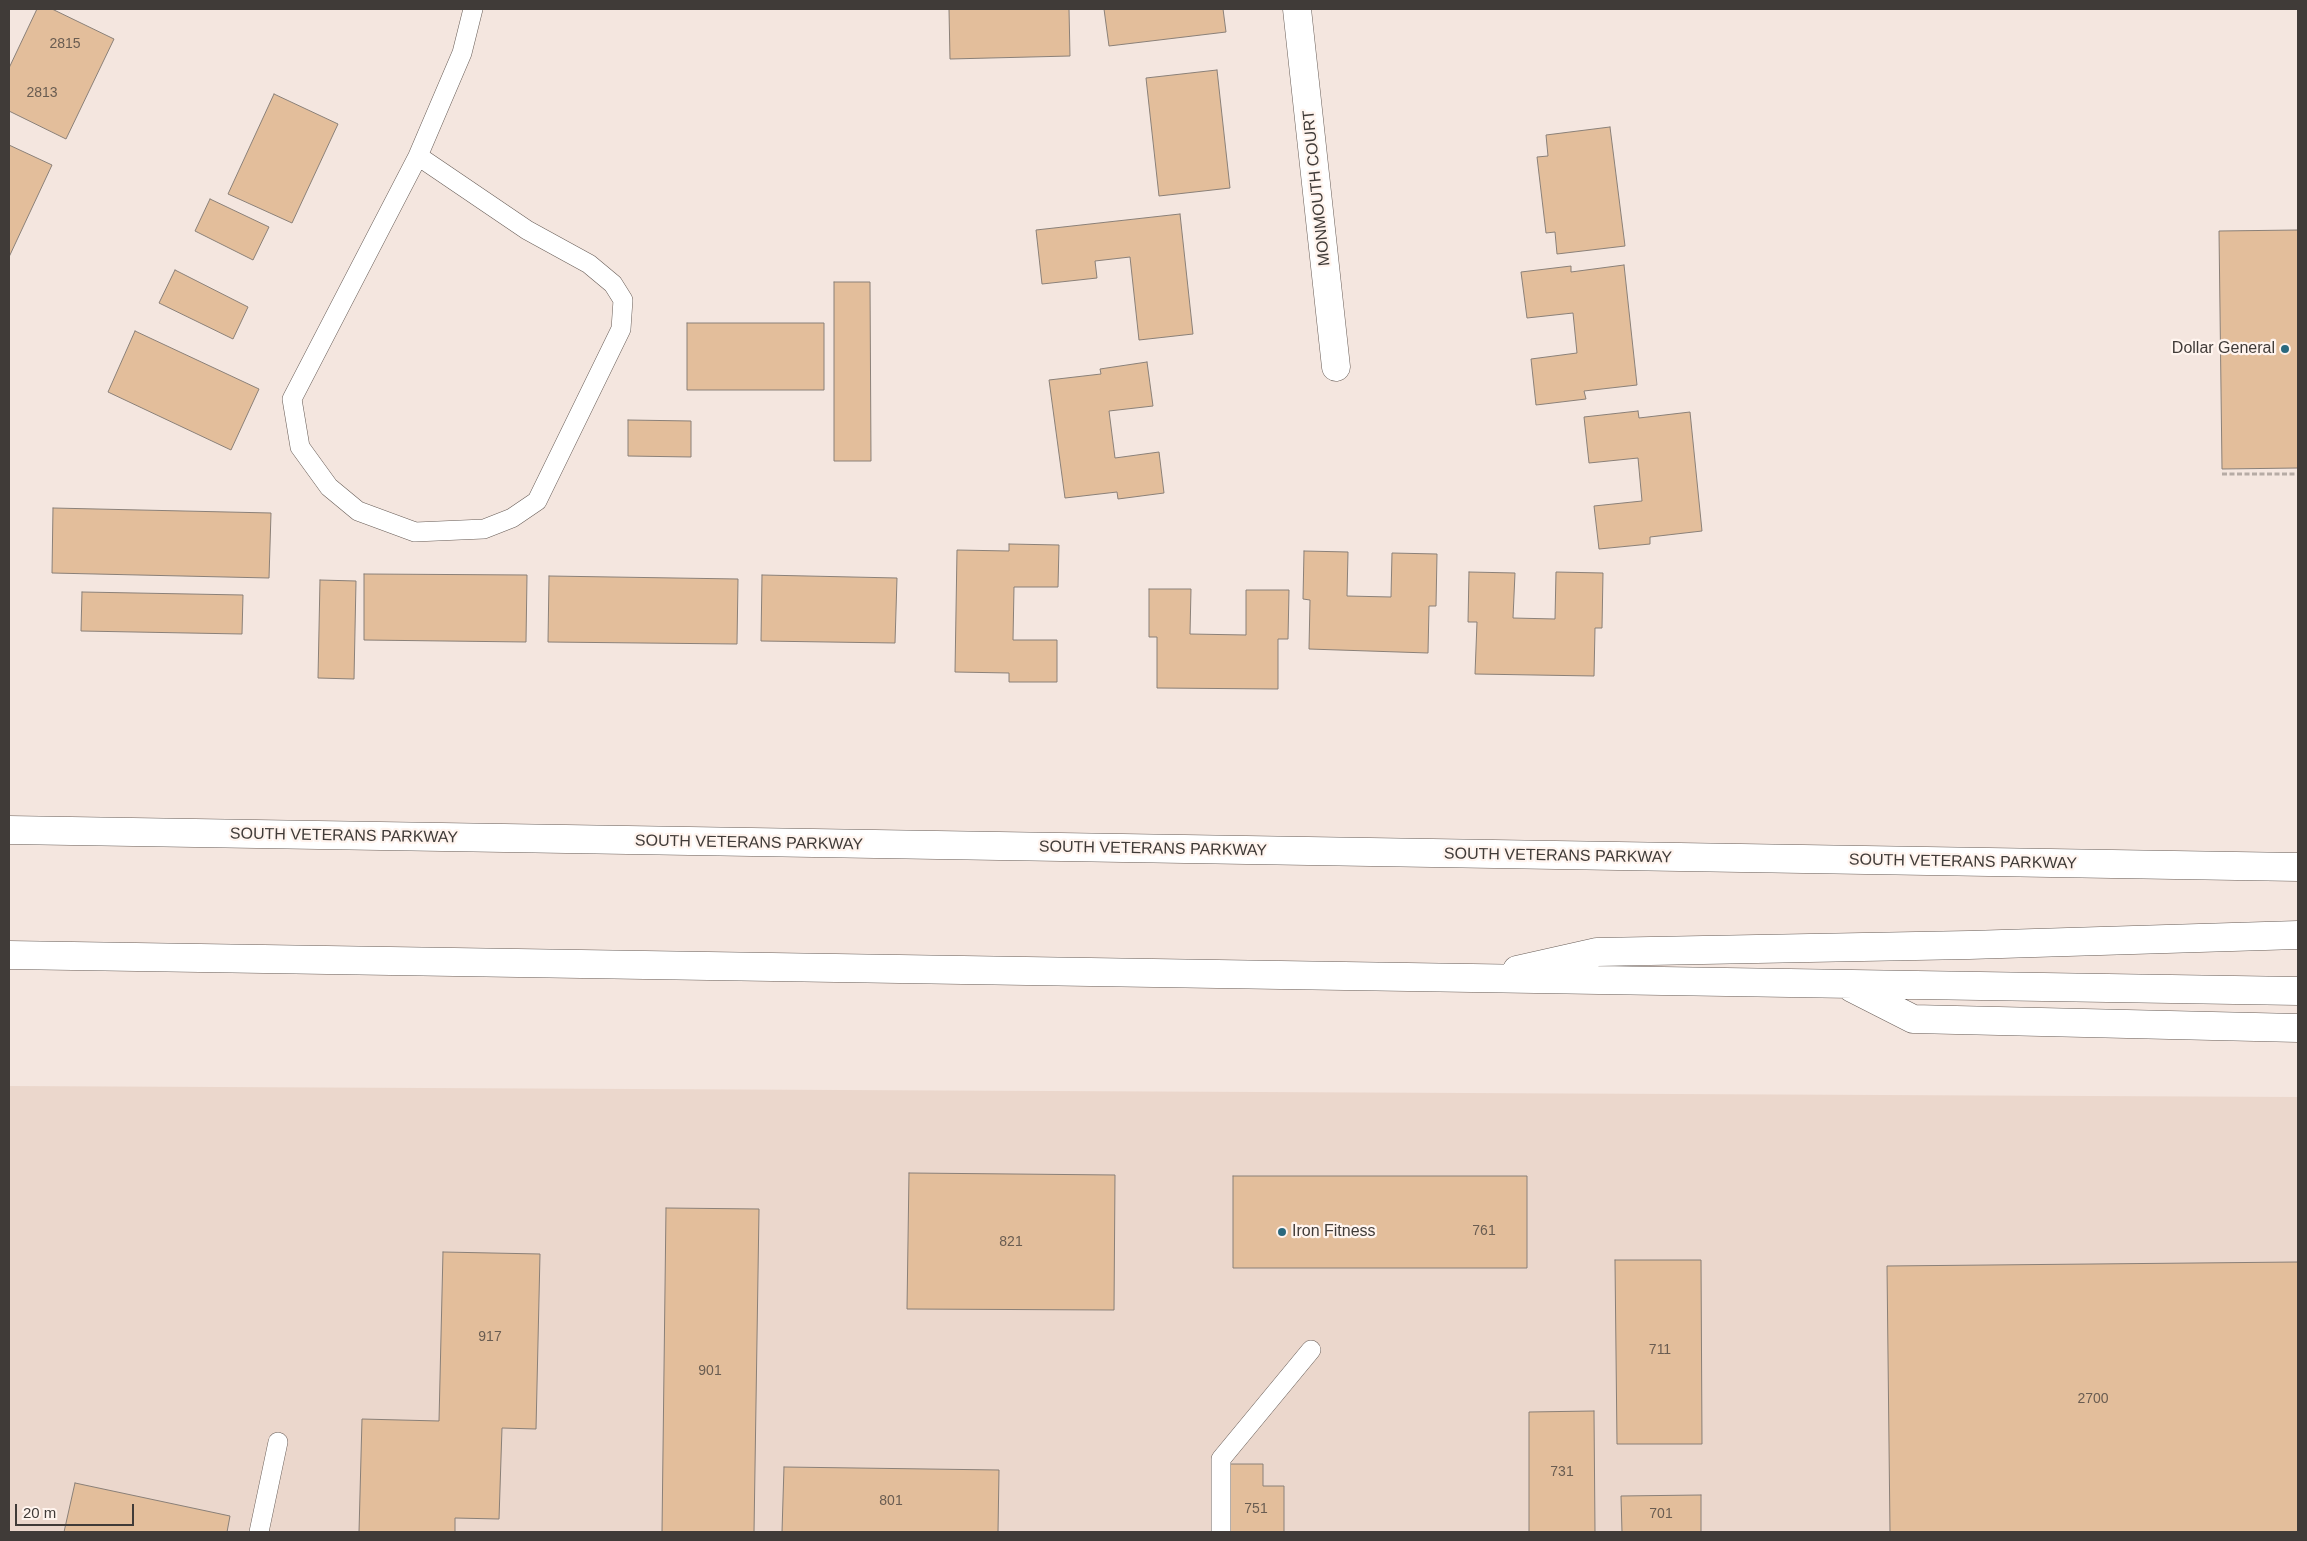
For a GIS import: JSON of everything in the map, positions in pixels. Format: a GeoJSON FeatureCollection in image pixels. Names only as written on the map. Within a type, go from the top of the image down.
{"type":"FeatureCollection","features":[{"type":"Feature","properties":{"kind":"main road","name":"MONMOUTH COURT"},"geometry":{"type":"LineString","coordinates":[[1297,9],[1336,367]]}},
{"type":"Feature","properties":{"kind":"main road","name":"SOUTH VETERANS PARKWAY"},"geometry":{"type":"LineString","coordinates":[[9,830],[2298,867]]}},
{"type":"Feature","properties":{"kind":"main road"},"geometry":{"type":"LineString","coordinates":[[1471,980],[1597,952],[1969,945],[2298,935]]}},
{"type":"Feature","properties":{"kind":"main road"},"geometry":{"type":"LineString","coordinates":[[9,955],[1471,980],[2298,991]]}},
{"type":"Feature","properties":{"kind":"main road"},"geometry":{"type":"LineString","coordinates":[[1846,985],[1913,1019],[2298,1028]]}},
{"type":"Feature","properties":{"kind":"lane"},"geometry":{"type":"LineString","coordinates":[[418,156],[527,230],[589,264],[613,284],[623,300],[621,329],[537,500],[512,518],[484,529],[415,532],[358,511],[329,487],[300,447],[292,400],[418,156],[462,53],[473,9]]}},
{"type":"Feature","properties":{"kind":"lane"},"geometry":{"type":"LineString","coordinates":[[1221,1532],[1221,1459],[1311,1350]]}},
{"type":"Feature","properties":{"kind":"lane"},"geometry":{"type":"LineString","coordinates":[[259,1532],[278,1442]]}},
{"type":"Feature","properties":{"kind":"path"},"geometry":{"type":"LineString","coordinates":[[2222,474],[2298,474]]}},
{"type":"Feature","properties":{"kind":"shaded area"},"geometry":{"type":"Polygon","coordinates":[[[9,1086],[2298,1097],[2298,1532],[9,1532],[9,1086]]]}},
{"type":"Feature","properties":{"kind":"building"},"geometry":{"type":"Polygon","coordinates":[[[37,9],[52,9],[114,39],[66,139],[9,111],[9,68],[37,9]]]}},
{"type":"Feature","properties":{"kind":"building"},"geometry":{"type":"Polygon","coordinates":[[[949,9],[1069,9],[1070,56],[950,59],[949,9]]]}},
{"type":"Feature","properties":{"kind":"building"},"geometry":{"type":"Polygon","coordinates":[[[1104,9],[1223,9],[1226,32],[1109,46],[1104,9]]]}},
{"type":"Feature","properties":{"kind":"building"},"geometry":{"type":"Polygon","coordinates":[[[1217,70],[1230,188],[1159,196],[1146,78],[1217,70]]]}},
{"type":"Feature","properties":{"kind":"building"},"geometry":{"type":"Polygon","coordinates":[[[274,94],[338,124],[292,223],[228,194],[274,94]]]}},
{"type":"Feature","properties":{"kind":"building"},"geometry":{"type":"Polygon","coordinates":[[[1610,127],[1625,246],[1557,254],[1555,232],[1546,233],[1537,157],[1548,156],[1546,135],[1610,127]]]}},
{"type":"Feature","properties":{"kind":"building"},"geometry":{"type":"Polygon","coordinates":[[[9,145],[52,165],[9,257],[9,145]]]}},
{"type":"Feature","properties":{"kind":"building"},"geometry":{"type":"Polygon","coordinates":[[[210,199],[269,227],[253,260],[195,231],[210,199]]]}},
{"type":"Feature","properties":{"kind":"building"},"geometry":{"type":"Polygon","coordinates":[[[1180,214],[1193,334],[1139,340],[1130,257],[1095,261],[1097,278],[1042,284],[1036,230],[1180,214]]]}},
{"type":"Feature","properties":{"kind":"building"},"geometry":{"type":"Polygon","coordinates":[[[2298,230],[2298,468],[2222,469],[2219,231],[2298,230]]]}},
{"type":"Feature","properties":{"kind":"building"},"geometry":{"type":"Polygon","coordinates":[[[1624,265],[1637,385],[1584,391],[1586,399],[1536,405],[1531,359],[1577,353],[1573,313],[1527,318],[1521,272],[1571,266],[1571,272],[1624,265]]]}},
{"type":"Feature","properties":{"kind":"building"},"geometry":{"type":"Polygon","coordinates":[[[175,270],[248,307],[233,339],[159,303],[175,270]]]}},
{"type":"Feature","properties":{"kind":"building"},"geometry":{"type":"Polygon","coordinates":[[[834,282],[870,282],[871,461],[834,461],[834,282]]]}},
{"type":"Feature","properties":{"kind":"building"},"geometry":{"type":"Polygon","coordinates":[[[687,323],[824,323],[824,390],[687,390],[687,323]]]}},
{"type":"Feature","properties":{"kind":"building"},"geometry":{"type":"Polygon","coordinates":[[[135,331],[259,389],[231,450],[108,392],[135,331]]]}},
{"type":"Feature","properties":{"kind":"building"},"geometry":{"type":"Polygon","coordinates":[[[1147,362],[1153,406],[1109,411],[1115,458],[1159,452],[1164,493],[1118,499],[1117,492],[1065,498],[1049,380],[1101,374],[1100,369],[1147,362]]]}},
{"type":"Feature","properties":{"kind":"building"},"geometry":{"type":"Polygon","coordinates":[[[1638,411],[1639,418],[1690,412],[1702,531],[1650,537],[1650,544],[1599,549],[1594,506],[1642,501],[1638,458],[1589,463],[1584,417],[1638,411]]]}},
{"type":"Feature","properties":{"kind":"building"},"geometry":{"type":"Polygon","coordinates":[[[628,420],[691,421],[691,457],[628,456],[628,420]]]}},
{"type":"Feature","properties":{"kind":"building"},"geometry":{"type":"Polygon","coordinates":[[[53,508],[271,513],[269,578],[52,573],[53,508]]]}},
{"type":"Feature","properties":{"kind":"building"},"geometry":{"type":"Polygon","coordinates":[[[1009,544],[1059,545],[1058,587],[1014,587],[1013,640],[1057,640],[1057,682],[1009,682],[1009,673],[955,672],[957,550],[1009,551],[1009,544]]]}},
{"type":"Feature","properties":{"kind":"building"},"geometry":{"type":"Polygon","coordinates":[[[1304,551],[1348,552],[1347,596],[1391,597],[1392,553],[1437,554],[1436,606],[1429,606],[1428,653],[1309,649],[1310,600],[1303,599],[1304,551]]]}},
{"type":"Feature","properties":{"kind":"building"},"geometry":{"type":"Polygon","coordinates":[[[1469,572],[1515,573],[1513,618],[1555,619],[1556,572],[1603,573],[1602,628],[1595,628],[1594,676],[1475,674],[1477,622],[1468,622],[1469,572]]]}},
{"type":"Feature","properties":{"kind":"building"},"geometry":{"type":"Polygon","coordinates":[[[364,574],[527,575],[526,642],[364,640],[364,574]]]}},
{"type":"Feature","properties":{"kind":"building"},"geometry":{"type":"Polygon","coordinates":[[[762,575],[897,578],[895,643],[761,641],[762,575]]]}},
{"type":"Feature","properties":{"kind":"building"},"geometry":{"type":"Polygon","coordinates":[[[549,576],[738,579],[737,644],[548,642],[549,576]]]}},
{"type":"Feature","properties":{"kind":"building"},"geometry":{"type":"Polygon","coordinates":[[[320,580],[356,581],[354,679],[318,678],[320,580]]]}},
{"type":"Feature","properties":{"kind":"building"},"geometry":{"type":"Polygon","coordinates":[[[1149,589],[1191,589],[1190,634],[1246,635],[1246,590],[1289,590],[1288,639],[1278,639],[1278,689],[1157,688],[1157,637],[1149,637],[1149,589]]]}},
{"type":"Feature","properties":{"kind":"building"},"geometry":{"type":"Polygon","coordinates":[[[82,592],[243,595],[242,634],[81,631],[82,592]]]}},
{"type":"Feature","properties":{"kind":"building"},"geometry":{"type":"Polygon","coordinates":[[[909,1173],[1115,1175],[1114,1310],[907,1309],[909,1173]]]}},
{"type":"Feature","properties":{"kind":"building"},"geometry":{"type":"Polygon","coordinates":[[[1233,1176],[1527,1176],[1527,1268],[1233,1268],[1233,1176]]]}},
{"type":"Feature","properties":{"kind":"building"},"geometry":{"type":"Polygon","coordinates":[[[666,1208],[759,1209],[754,1532],[662,1532],[666,1208]]]}},
{"type":"Feature","properties":{"kind":"building"},"geometry":{"type":"Polygon","coordinates":[[[443,1252],[540,1254],[536,1429],[502,1428],[499,1519],[455,1518],[455,1532],[359,1532],[362,1419],[439,1421],[443,1252]]]}},
{"type":"Feature","properties":{"kind":"building"},"geometry":{"type":"Polygon","coordinates":[[[1615,1260],[1701,1260],[1702,1444],[1617,1444],[1615,1260]]]}},
{"type":"Feature","properties":{"kind":"building"},"geometry":{"type":"Polygon","coordinates":[[[2298,1262],[2298,1532],[1890,1532],[1887,1266],[2298,1262]]]}},
{"type":"Feature","properties":{"kind":"building"},"geometry":{"type":"Polygon","coordinates":[[[1594,1411],[1595,1532],[1529,1532],[1529,1412],[1594,1411]]]}},
{"type":"Feature","properties":{"kind":"building"},"geometry":{"type":"Polygon","coordinates":[[[1228,1464],[1263,1464],[1263,1486],[1284,1486],[1284,1532],[1228,1532],[1228,1464]]]}},
{"type":"Feature","properties":{"kind":"building"},"geometry":{"type":"Polygon","coordinates":[[[784,1467],[999,1470],[998,1532],[782,1532],[784,1467]]]}},
{"type":"Feature","properties":{"kind":"building"},"geometry":{"type":"Polygon","coordinates":[[[75,1483],[230,1516],[227,1532],[64,1532],[75,1483]]]}},
{"type":"Feature","properties":{"kind":"building"},"geometry":{"type":"Polygon","coordinates":[[[1701,1495],[1701,1532],[1622,1532],[1621,1496],[1701,1495]]]}},
{"type":"Feature","properties":{"kind":"place","name":"Dollar General"},"geometry":{"type":"Point","coordinates":[2285,349]}},
{"type":"Feature","properties":{"kind":"place","name":"Iron Fitness"},"geometry":{"type":"Point","coordinates":[1282,1232]}}]}
